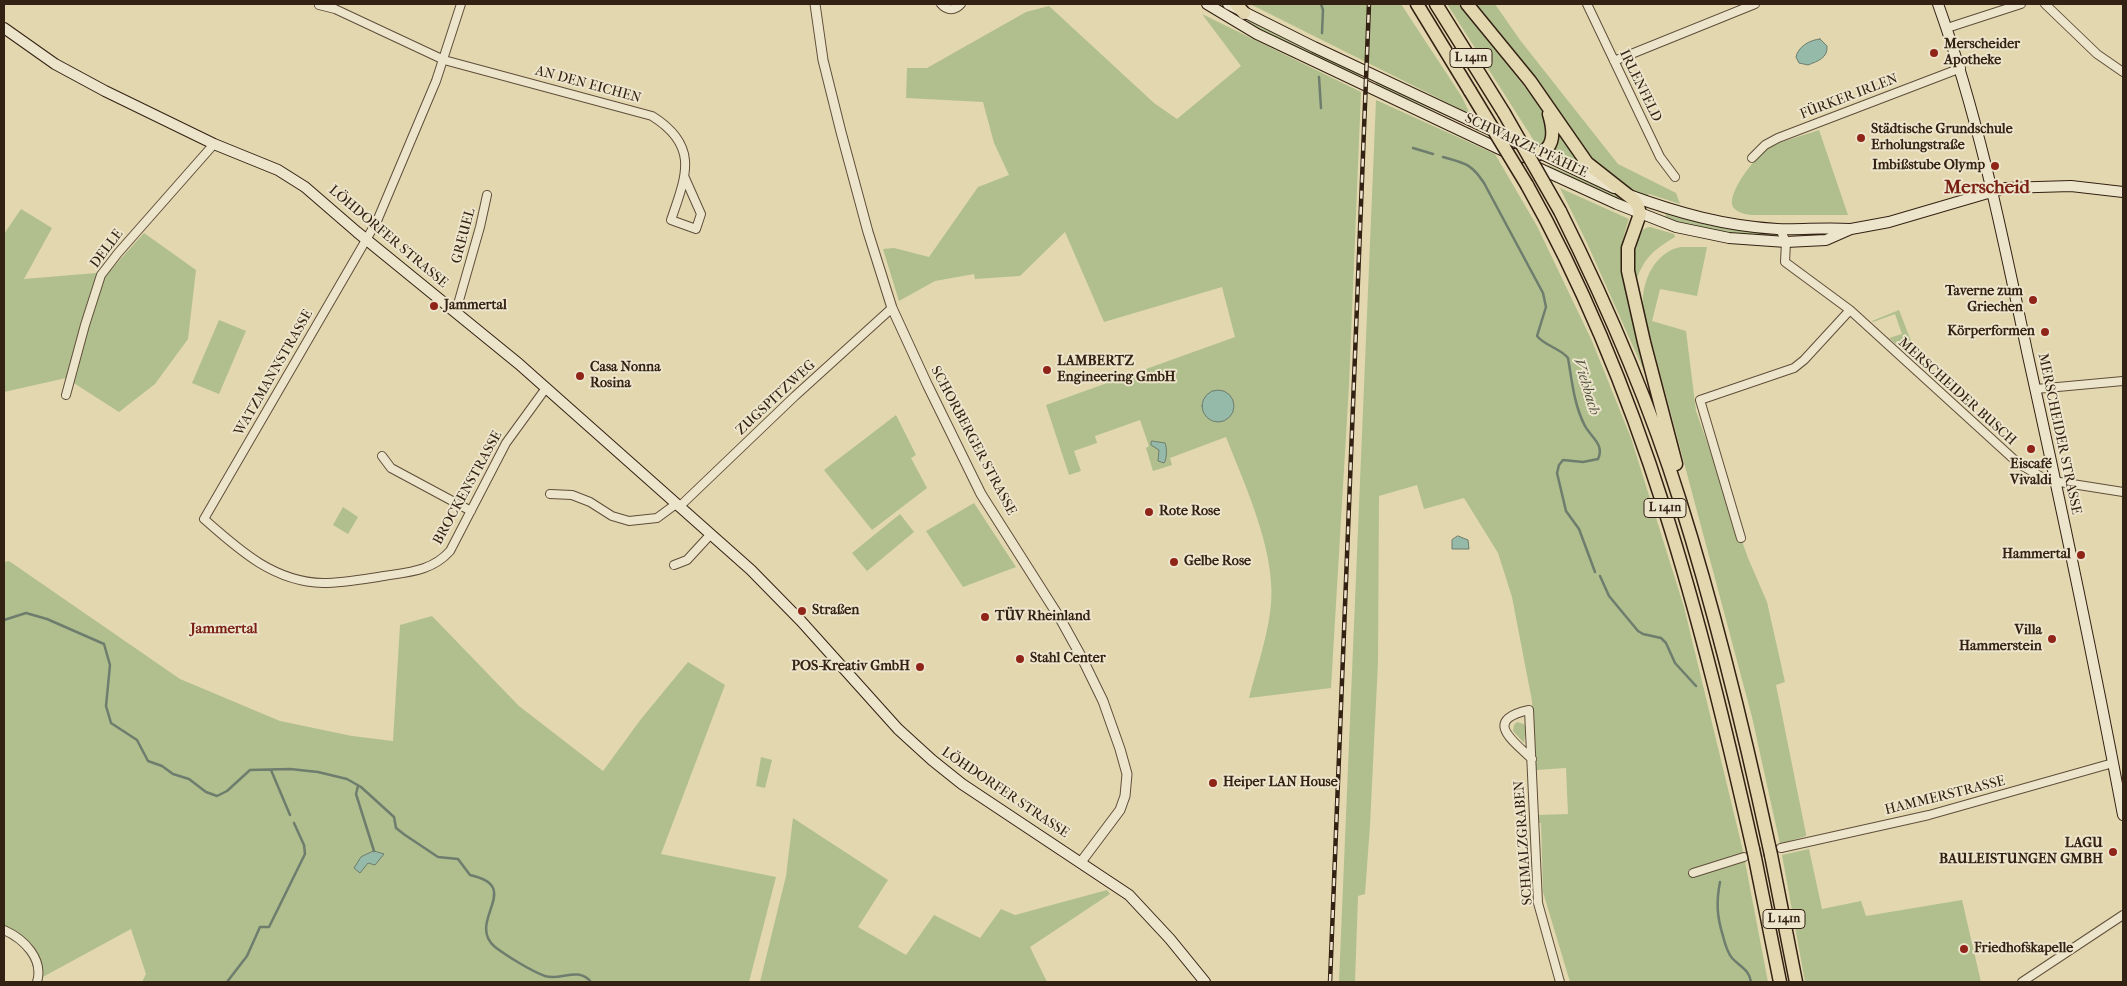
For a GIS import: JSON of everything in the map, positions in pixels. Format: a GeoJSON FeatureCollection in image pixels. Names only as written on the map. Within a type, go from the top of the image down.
{"type":"FeatureCollection","features":[{"type":"Feature","properties":{"kind":"highway","name":"L 141n"},"geometry":{"type":"LineString","coordinates":[[1417,4],[1527,185],[1559,244],[1598,327],[1648,454],[1693,600],[1719,699],[1751,855],[1780,982]]}},
{"type":"Feature","properties":{"kind":"highway","name":"L 141n"},"geometry":{"type":"LineString","coordinates":[[1436,4],[1504,113],[1560,211],[1627,355],[1680,501],[1719,636],[1773,850],[1796,982]]}},
{"type":"Feature","properties":{"kind":"highway"},"geometry":{"type":"LineString","coordinates":[[1467,4],[1546,104],[1582,158],[1594,170],[1634,200],[1638,206],[1640,214],[1628,248],[1628,271],[1644,342],[1681,481],[1680,501]]}},
{"type":"Feature","properties":{"kind":"highway"},"geometry":{"type":"LineString","coordinates":[[1513,155],[1525,157],[1541,154],[1550,146],[1554,131],[1546,104]]}},
{"type":"Feature","properties":{"kind":"main road","name":"SCHWARZE PFÄHLE"},"geometry":{"type":"LineString","coordinates":[[1207,4],[1257,34],[1554,176],[1640,214],[1703,233],[1750,240],[1786,242],[1826,240],[1851,230],[1889,222],[2005,188],[2071,186],[2123,192]]}},
{"type":"Feature","properties":{"kind":"main road","name":"SCHWARZE PFÄHLE"},"geometry":{"type":"LineString","coordinates":[[1228,4],[1622,192],[1690,216],[1724,224],[1780,229],[1828,227],[1851,230]]}},
{"type":"Feature","properties":{"kind":"main road","name":"MERSCHEIDER STRASSE"},"geometry":{"type":"LineString","coordinates":[[1938,4],[1961,68],[1991,191],[2036,390],[2123,816]]}},
{"type":"Feature","properties":{"kind":"main road","name":"LÖHDORFER STRASSE"},"geometry":{"type":"LineString","coordinates":[[4,28],[36,51],[85,80],[214,144],[278,170],[295,179],[367,240],[456,311],[546,388],[710,534],[776,596],[898,730],[932,760],[962,784],[1135,900],[1205,982]]}},
{"type":"Feature","properties":{"kind":"street"},"geometry":{"type":"LineString","coordinates":[[367,240],[417,127],[444,60],[462,4]]}},
{"type":"Feature","properties":{"kind":"street","name":"SCHORBERGER STRASSE"},"geometry":{"type":"LineString","coordinates":[[815,4],[823,60],[843,142],[868,232],[892,308],[981,494],[1062,620],[1082,658],[1103,701],[1128,774],[1125,796],[1120,810],[1081,862]]}},
{"type":"Feature","properties":{"kind":"street"},"geometry":{"type":"LineString","coordinates":[[941,4],[951,10],[958,8],[961,4]]}},
{"type":"Feature","properties":{"kind":"street","name":"IRLENFELD"},"geometry":{"type":"LineString","coordinates":[[1587,4],[1660,157],[1675,177]]}},
{"type":"Feature","properties":{"kind":"street"},"geometry":{"type":"LineString","coordinates":[[1614,61],[1755,4]]}},
{"type":"Feature","properties":{"kind":"street"},"geometry":{"type":"LineString","coordinates":[[1947,28],[2021,4]]}},
{"type":"Feature","properties":{"kind":"street"},"geometry":{"type":"LineString","coordinates":[[2045,4],[2097,54],[2123,72]]}},
{"type":"Feature","properties":{"kind":"street","name":"AN DEN EICHEN"},"geometry":{"type":"LineString","coordinates":[[319,5],[335,9],[444,60],[652,116],[667,127],[681,147],[686,165],[685,178],[671,220],[696,229],[701,214],[685,178]]}},
{"type":"Feature","properties":{"kind":"street","name":"FÜRKER IRLEN"},"geometry":{"type":"LineString","coordinates":[[1752,158],[1765,145],[1778,138],[1961,68]]}},
{"type":"Feature","properties":{"kind":"street","name":"DELLE"},"geometry":{"type":"LineString","coordinates":[[66,395],[82,333],[101,275],[124,245],[214,144]]}},
{"type":"Feature","properties":{"kind":"street","name":"GREUEL"},"geometry":{"type":"LineString","coordinates":[[456,311],[487,195]]}},
{"type":"Feature","properties":{"kind":"street","name":"MERSCHEIDER BUSCH"},"geometry":{"type":"LineString","coordinates":[[1780,229],[1786,242],[1785,262],[1850,310],[2019,464],[2047,480],[2123,492]]}},
{"type":"Feature","properties":{"kind":"street","name":"WATZMANNSTRASSE"},"geometry":{"type":"LineString","coordinates":[[204,520],[367,240]]}},
{"type":"Feature","properties":{"kind":"street","name":"ZUGSPITZWEG"},"geometry":{"type":"LineString","coordinates":[[677,505],[892,308]]}},
{"type":"Feature","properties":{"kind":"street"},"geometry":{"type":"LineString","coordinates":[[1741,538],[1700,400],[1794,368],[1804,360],[1850,310]]}},
{"type":"Feature","properties":{"kind":"street"},"geometry":{"type":"LineString","coordinates":[[2036,390],[2123,381]]}},
{"type":"Feature","properties":{"kind":"street","name":"BROCKENSTRASSE"},"geometry":{"type":"LineString","coordinates":[[204,520],[251,559],[267,569],[295,579],[323,583],[422,570],[431,566],[450,551],[506,443],[546,388]]}},
{"type":"Feature","properties":{"kind":"street"},"geometry":{"type":"LineString","coordinates":[[382,456],[391,468],[471,511]]}},
{"type":"Feature","properties":{"kind":"street"},"geometry":{"type":"LineString","coordinates":[[550,494],[572,495],[590,502],[612,516],[629,521],[657,518],[677,505]]}},
{"type":"Feature","properties":{"kind":"street"},"geometry":{"type":"LineString","coordinates":[[674,565],[687,560],[710,534]]}},
{"type":"Feature","properties":{"kind":"street","name":"SCHMALZGRABEN"},"geometry":{"type":"LineString","coordinates":[[1532,759],[1509,739],[1504,724],[1510,716],[1529,710],[1532,759],[1538,903],[1560,982]]}},
{"type":"Feature","properties":{"kind":"street","name":"HAMMERSTRASSE"},"geometry":{"type":"LineString","coordinates":[[1773,850],[1929,815],[2113,763]]}},
{"type":"Feature","properties":{"kind":"street"},"geometry":{"type":"LineString","coordinates":[[1692,873],[1751,855]]}},
{"type":"Feature","properties":{"kind":"street"},"geometry":{"type":"LineString","coordinates":[[2022,982],[2123,915]]}},
{"type":"Feature","properties":{"kind":"street"},"geometry":{"type":"LineString","coordinates":[[4,930],[29,949],[36,957],[39,972],[37,982]]}},
{"type":"Feature","properties":{"kind":"shaded area"},"geometry":{"type":"Polygon","coordinates":[[[1214,4],[1221,4],[1263,27],[1361,74],[1361,78],[1262,31],[1214,4]]]}},
{"type":"Feature","properties":{"kind":"shaded area"},"geometry":{"type":"Polygon","coordinates":[[[1250,4],[1401,4],[1462,97],[1470,114],[1250,4]]]}},
{"type":"Feature","properties":{"kind":"shaded area"},"geometry":{"type":"Polygon","coordinates":[[[1447,4],[1458,4],[1536,101],[1546,121],[1545,143],[1538,147],[1447,4]]]}},
{"type":"Feature","properties":{"kind":"shaded area"},"geometry":{"type":"Polygon","coordinates":[[[1479,4],[1495,4],[1520,40],[1618,164],[1676,193],[1680,204],[1649,194],[1647,197],[1610,179],[1593,163],[1476,7],[1479,4]]]}},
{"type":"Feature","properties":{"kind":"shaded area"},"geometry":{"type":"Polygon","coordinates":[[[1049,6],[1154,103],[1177,119],[1241,66],[1202,14],[1361,92],[1349,385],[1331,688],[1249,698],[1270,613],[1272,592],[1270,569],[1259,524],[1226,437],[1170,458],[1172,465],[1153,471],[1146,448],[1149,446],[1140,420],[1095,436],[1097,443],[1074,451],[1081,471],[1069,475],[1046,405],[1235,337],[1222,287],[1104,322],[1065,232],[1020,276],[975,279],[974,274],[935,281],[899,301],[883,249],[894,248],[929,257],[978,187],[1009,175],[994,143],[983,102],[906,98],[907,68],[927,68],[1026,12],[1049,6]]]}},
{"type":"Feature","properties":{"kind":"shaded area"},"geometry":{"type":"Polygon","coordinates":[[[1820,39],[1827,46],[1824,56],[1808,65],[1799,63],[1796,57],[1802,47],[1808,42],[1820,39]]]}},
{"type":"Feature","properties":{"kind":"shaded area"},"geometry":{"type":"Polygon","coordinates":[[[1376,82],[1459,120],[1467,125],[1376,85],[1376,82]]]}},
{"type":"Feature","properties":{"kind":"shaded area"},"geometry":{"type":"Polygon","coordinates":[[[1376,100],[1495,154],[1537,226],[1592,341],[1631,438],[1684,607],[1743,851],[1768,982],[1570,982],[1543,892],[1541,823],[1538,823],[1538,815],[1568,814],[1566,768],[1536,770],[1532,701],[1512,597],[1498,553],[1464,498],[1424,509],[1417,485],[1379,496],[1378,662],[1365,894],[1358,896],[1355,982],[1339,982],[1376,100]]]}},
{"type":"Feature","properties":{"kind":"shaded area"},"geometry":{"type":"Polygon","coordinates":[[[1557,128],[1587,171],[1553,155],[1557,128]]]}},
{"type":"Feature","properties":{"kind":"shaded area"},"geometry":{"type":"Polygon","coordinates":[[[1819,130],[1848,215],[1751,215],[1737,211],[1733,207],[1734,193],[1743,175],[1756,159],[1768,149],[1780,143],[1819,130]]]}},
{"type":"Feature","properties":{"kind":"shaded area"},"geometry":{"type":"Polygon","coordinates":[[[1548,165],[1620,196],[1625,202],[1551,170],[1548,165]]]}},
{"type":"Feature","properties":{"kind":"shaded area"},"geometry":{"type":"Polygon","coordinates":[[[1560,188],[1629,219],[1623,245],[1623,271],[1648,380],[1587,243],[1560,188]]]}},
{"type":"Feature","properties":{"kind":"shaded area"},"geometry":{"type":"Polygon","coordinates":[[[21,209],[52,228],[24,279],[96,273],[107,274],[144,233],[196,270],[188,339],[155,384],[119,412],[66,378],[4,392],[4,234],[21,209]]]}},
{"type":"Feature","properties":{"kind":"shaded area"},"geometry":{"type":"Polygon","coordinates":[[[1666,214],[1748,232],[1777,234],[1778,237],[1750,235],[1707,228],[1665,218],[1666,214]]]}},
{"type":"Feature","properties":{"kind":"shaded area"},"geometry":{"type":"Polygon","coordinates":[[[1650,227],[1674,234],[1675,237],[1651,254],[1643,265],[1636,281],[1635,242],[1643,230],[1650,227]]]}},
{"type":"Feature","properties":{"kind":"shaded area"},"geometry":{"type":"Polygon","coordinates":[[[1681,247],[1707,247],[1697,296],[1660,289],[1652,321],[1686,331],[1696,411],[1748,558],[1767,602],[1785,682],[1776,685],[1806,834],[1806,836],[1780,844],[1752,717],[1644,313],[1644,292],[1653,267],[1665,254],[1681,247]]]}},
{"type":"Feature","properties":{"kind":"shaded area"},"geometry":{"type":"Polygon","coordinates":[[[1899,310],[1915,351],[1913,359],[1889,338],[1902,334],[1895,314],[1872,321],[1899,310]]]}},
{"type":"Feature","properties":{"kind":"shaded area"},"geometry":{"type":"Polygon","coordinates":[[[219,320],[246,331],[219,394],[192,383],[219,320]]]}},
{"type":"Feature","properties":{"kind":"shaded area"},"geometry":{"type":"Polygon","coordinates":[[[1218,390],[1224,391],[1229,395],[1233,400],[1233,412],[1229,417],[1224,421],[1218,422],[1212,421],[1207,417],[1203,412],[1202,406],[1203,400],[1207,395],[1212,391],[1218,390]]]}},
{"type":"Feature","properties":{"kind":"shaded area"},"geometry":{"type":"Polygon","coordinates":[[[896,415],[916,455],[911,458],[927,488],[872,530],[824,470],[896,415]]]}},
{"type":"Feature","properties":{"kind":"shaded area"},"geometry":{"type":"Polygon","coordinates":[[[1152,441],[1165,443],[1166,459],[1164,463],[1158,461],[1159,450],[1151,445],[1152,441]]]}},
{"type":"Feature","properties":{"kind":"shaded area"},"geometry":{"type":"Polygon","coordinates":[[[974,503],[1016,567],[963,587],[926,531],[974,503]]]}},
{"type":"Feature","properties":{"kind":"shaded area"},"geometry":{"type":"Polygon","coordinates":[[[343,507],[358,517],[348,534],[333,525],[343,507]]]}},
{"type":"Feature","properties":{"kind":"shaded area"},"geometry":{"type":"Polygon","coordinates":[[[900,514],[914,532],[867,571],[852,553],[900,514]]]}},
{"type":"Feature","properties":{"kind":"shaded area"},"geometry":{"type":"Polygon","coordinates":[[[1458,536],[1468,540],[1469,549],[1452,549],[1452,540],[1458,536]]]}},
{"type":"Feature","properties":{"kind":"shaded area"},"geometry":{"type":"Polygon","coordinates":[[[9,561],[180,679],[280,721],[352,736],[393,741],[400,625],[432,616],[519,706],[603,771],[641,719],[688,662],[725,685],[661,854],[776,877],[749,982],[142,982],[146,974],[131,929],[41,978],[38,960],[31,946],[19,935],[4,926],[4,562],[9,561]]]}},
{"type":"Feature","properties":{"kind":"shaded area"},"geometry":{"type":"Polygon","coordinates":[[[1517,722],[1524,724],[1526,728],[1524,743],[1513,731],[1514,725],[1517,722]]]}},
{"type":"Feature","properties":{"kind":"shaded area"},"geometry":{"type":"Polygon","coordinates":[[[761,757],[772,760],[765,788],[756,786],[761,757]]]}},
{"type":"Feature","properties":{"kind":"shaded area"},"geometry":{"type":"Polygon","coordinates":[[[793,818],[888,880],[858,927],[906,955],[934,915],[980,938],[1001,909],[1015,915],[1107,890],[1110,894],[1030,947],[1047,982],[760,982],[786,876],[793,818]]]}},
{"type":"Feature","properties":{"kind":"shaded area"},"geometry":{"type":"Polygon","coordinates":[[[1809,849],[1822,909],[1861,901],[1866,916],[1962,900],[1981,982],[1805,982],[1782,855],[1809,849]]]}},
{"type":"Feature","properties":{"kind":"shaded area"},"geometry":{"type":"Polygon","coordinates":[[[374,851],[384,854],[375,865],[368,863],[360,873],[354,868],[361,857],[374,851]]]}},
{"type":"Feature","properties":{"kind":"waterway","name":"Viehbach"},"geometry":{"type":"LineString","coordinates":[[1321,4],[1323,10],[1322,33]]}},
{"type":"Feature","properties":{"kind":"waterway","name":"Viehbach"},"geometry":{"type":"LineString","coordinates":[[1319,77],[1321,108]]}},
{"type":"Feature","properties":{"kind":"waterway","name":"Viehbach"},"geometry":{"type":"LineString","coordinates":[[1413,148],[1433,154]]}},
{"type":"Feature","properties":{"kind":"waterway","name":"Viehbach"},"geometry":{"type":"LineString","coordinates":[[1443,157],[1471,168],[1484,183],[1543,293],[1546,307],[1537,336],[1568,358],[1578,410],[1585,426],[1599,445],[1600,454],[1598,459],[1583,462],[1563,460],[1559,465],[1557,473],[1566,511],[1579,529],[1595,572]]}},
{"type":"Feature","properties":{"kind":"waterway","name":"Viehbach"},"geometry":{"type":"LineString","coordinates":[[1600,576],[1609,596],[1638,631],[1661,638],[1666,643],[1675,663],[1696,686]]}},
{"type":"Feature","properties":{"kind":"waterway"},"geometry":{"type":"LineString","coordinates":[[4,620],[26,613],[47,619],[104,644],[110,665],[106,706],[111,723],[137,740],[148,761],[162,766],[173,774],[189,779],[206,792],[217,796],[227,791],[250,770],[290,769],[318,772],[347,779],[361,787],[394,817],[396,828],[405,835],[438,857],[458,859],[470,875],[486,880],[493,888],[494,896],[486,926],[488,937],[495,947],[519,963],[545,976],[557,977],[575,974],[586,977],[591,982]]}},
{"type":"Feature","properties":{"kind":"waterway"},"geometry":{"type":"LineString","coordinates":[[271,770],[290,815]]}},
{"type":"Feature","properties":{"kind":"waterway"},"geometry":{"type":"LineString","coordinates":[[358,786],[356,794],[374,851]]}},
{"type":"Feature","properties":{"kind":"waterway"},"geometry":{"type":"LineString","coordinates":[[227,982],[247,956],[260,927],[269,927],[305,854],[304,845],[294,823]]}},
{"type":"Feature","properties":{"kind":"waterway","name":"Viehbach"},"geometry":{"type":"LineString","coordinates":[[1720,882],[1718,896],[1719,922],[1725,945],[1732,958],[1748,974],[1751,982]]}},
{"type":"Feature","properties":{"kind":"railway"},"geometry":{"type":"LineString","coordinates":[[1330,982],[1369,4]]}},
{"type":"Feature","properties":{"kind":"place","name":"Merscheider Apotheke"},"geometry":{"type":"Point","coordinates":[1934,53]}},
{"type":"Feature","properties":{"kind":"place","name":"Städtische Grundschule Erholungstraße"},"geometry":{"type":"Point","coordinates":[1861,138]}},
{"type":"Feature","properties":{"kind":"place","name":"Imbißstube Olymp"},"geometry":{"type":"Point","coordinates":[1995,166]}},
{"type":"Feature","properties":{"kind":"place","name":"Taverne zum Griechen"},"geometry":{"type":"Point","coordinates":[2033,300]}},
{"type":"Feature","properties":{"kind":"place","name":"Jammertal"},"geometry":{"type":"Point","coordinates":[434,306]}},
{"type":"Feature","properties":{"kind":"place","name":"Körperformen"},"geometry":{"type":"Point","coordinates":[2045,332]}},
{"type":"Feature","properties":{"kind":"place","name":"LAMBERTZ Engineering GmbH"},"geometry":{"type":"Point","coordinates":[1047,370]}},
{"type":"Feature","properties":{"kind":"place","name":"Casa Nonna Rosina"},"geometry":{"type":"Point","coordinates":[580,376]}},
{"type":"Feature","properties":{"kind":"place","name":"Eiscafé Vivaldi"},"geometry":{"type":"Point","coordinates":[2031,449]}},
{"type":"Feature","properties":{"kind":"place","name":"Rote Rose"},"geometry":{"type":"Point","coordinates":[1149,512]}},
{"type":"Feature","properties":{"kind":"place","name":"Hammertal"},"geometry":{"type":"Point","coordinates":[2081,555]}},
{"type":"Feature","properties":{"kind":"place","name":"Gelbe Rose"},"geometry":{"type":"Point","coordinates":[1174,562]}},
{"type":"Feature","properties":{"kind":"place","name":"Straßen"},"geometry":{"type":"Point","coordinates":[802,611]}},
{"type":"Feature","properties":{"kind":"place","name":"TÜV Rheinland"},"geometry":{"type":"Point","coordinates":[985,617]}},
{"type":"Feature","properties":{"kind":"place","name":"Villa Hammerstein"},"geometry":{"type":"Point","coordinates":[2052,639]}},
{"type":"Feature","properties":{"kind":"place","name":"Stahl Center"},"geometry":{"type":"Point","coordinates":[1020,659]}},
{"type":"Feature","properties":{"kind":"place","name":"POS-Kreativ GmbH"},"geometry":{"type":"Point","coordinates":[920,667]}},
{"type":"Feature","properties":{"kind":"place","name":"Heiper LAN House"},"geometry":{"type":"Point","coordinates":[1213,783]}},
{"type":"Feature","properties":{"kind":"place","name":"LAGU BAULEISTUNGEN GMBH"},"geometry":{"type":"Point","coordinates":[2113,852]}},
{"type":"Feature","properties":{"kind":"place","name":"Friedhofskapelle"},"geometry":{"type":"Point","coordinates":[1964,949]}},
{"type":"Feature","properties":{"kind":"district","name":"Merscheid"},"geometry":{"type":"Point","coordinates":[1987,188]}},
{"type":"Feature","properties":{"kind":"district","name":"Jammertal"},"geometry":{"type":"Point","coordinates":[224,629]}}]}
